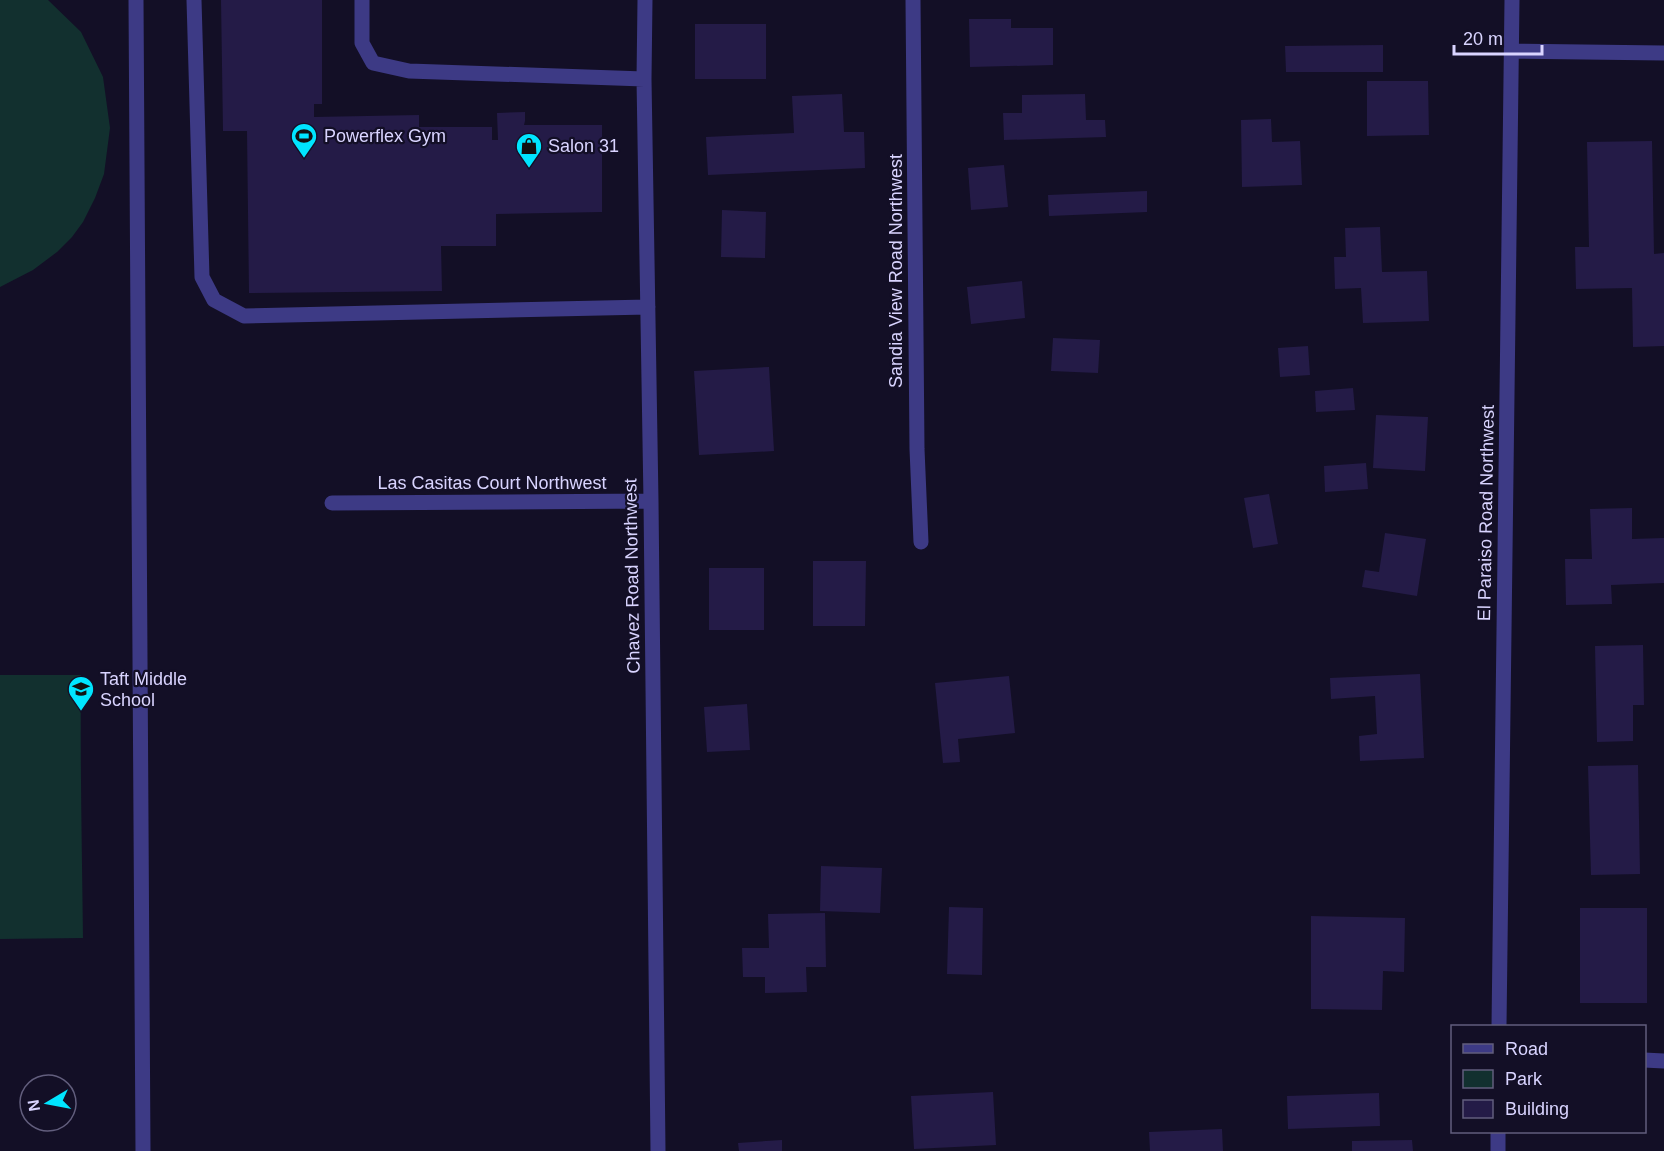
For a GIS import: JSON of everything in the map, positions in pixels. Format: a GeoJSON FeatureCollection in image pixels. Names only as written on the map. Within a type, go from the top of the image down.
{"type":"FeatureCollection","features":[{"type":"Feature","properties":{"kind":"street"},"geometry":{"type":"LineString","coordinates":[[136,0],[143,1151]]}},
{"type":"Feature","properties":{"kind":"street"},"geometry":{"type":"LineString","coordinates":[[194,0],[202,277],[214,300],[244,315],[648,307]]}},
{"type":"Feature","properties":{"kind":"street"},"geometry":{"type":"LineString","coordinates":[[362,0],[362,43],[373,63],[409,71],[644,79]]}},
{"type":"Feature","properties":{"kind":"street","name":"Chavez Road Northwest"},"geometry":{"type":"LineString","coordinates":[[645,0],[644,79],[658,1151]]}},
{"type":"Feature","properties":{"kind":"street","name":"Sandia View Road Northwest"},"geometry":{"type":"LineString","coordinates":[[913,0],[916,449],[921,542]]}},
{"type":"Feature","properties":{"kind":"street","name":"El Paraiso Road Northwest"},"geometry":{"type":"LineString","coordinates":[[1499,1025],[1512,0]]}},
{"type":"Feature","properties":{"kind":"street"},"geometry":{"type":"LineString","coordinates":[[1512,51],[1664,53]]}},
{"type":"Feature","properties":{"kind":"street","name":"Las Casitas Court Northwest"},"geometry":{"type":"LineString","coordinates":[[332,503],[651,501]]}},
{"type":"Feature","properties":{"kind":"street"},"geometry":{"type":"LineString","coordinates":[[1646,1060],[1664,1061]]}},
{"type":"Feature","properties":{"kind":"street"},"geometry":{"type":"LineString","coordinates":[[1498,1133],[1498,1151]]}},
{"type":"Feature","properties":{"kind":"green space"},"geometry":{"type":"Polygon","coordinates":[[[0,0],[48,0],[81,32],[103,77],[110,128],[104,174],[83,222],[57,252],[33,270],[0,287],[0,0]]]}},
{"type":"Feature","properties":{"kind":"green space"},"geometry":{"type":"Polygon","coordinates":[[[0,675],[81,675],[83,938],[0,939],[0,675]]]}},
{"type":"Feature","properties":{"kind":"building"},"geometry":{"type":"Polygon","coordinates":[[[221,0],[322,0],[322,104],[314,104],[314,117],[419,115],[419,127],[492,127],[492,140],[498,140],[497,113],[525,112],[524,125],[602,125],[602,212],[496,214],[496,246],[441,246],[442,291],[249,293],[247,131],[223,131],[221,0]]]}},
{"type":"Feature","properties":{"kind":"building"},"geometry":{"type":"Polygon","coordinates":[[[969,19],[1011,19],[1011,28],[1053,28],[1053,65],[970,67],[969,19]]]}},
{"type":"Feature","properties":{"kind":"building"},"geometry":{"type":"Polygon","coordinates":[[[695,24],[766,24],[766,79],[695,79],[695,24]]]}},
{"type":"Feature","properties":{"kind":"building"},"geometry":{"type":"Polygon","coordinates":[[[1383,45],[1383,72],[1286,72],[1285,46],[1383,45]]]}},
{"type":"Feature","properties":{"kind":"building"},"geometry":{"type":"Polygon","coordinates":[[[1367,81],[1428,81],[1429,135],[1367,136],[1367,81]]]}},
{"type":"Feature","properties":{"kind":"building"},"geometry":{"type":"Polygon","coordinates":[[[842,94],[844,132],[864,132],[865,168],[708,175],[706,137],[794,133],[792,96],[842,94]]]}},
{"type":"Feature","properties":{"kind":"building"},"geometry":{"type":"Polygon","coordinates":[[[1085,94],[1086,120],[1105,120],[1106,137],[1004,140],[1003,113],[1022,113],[1022,95],[1085,94]]]}},
{"type":"Feature","properties":{"kind":"building"},"geometry":{"type":"Polygon","coordinates":[[[1271,119],[1272,142],[1300,141],[1302,185],[1242,187],[1241,120],[1271,119]]]}},
{"type":"Feature","properties":{"kind":"building"},"geometry":{"type":"Polygon","coordinates":[[[1652,141],[1654,254],[1664,253],[1664,346],[1633,347],[1632,288],[1576,289],[1575,247],[1589,247],[1587,142],[1652,141]]]}},
{"type":"Feature","properties":{"kind":"building"},"geometry":{"type":"Polygon","coordinates":[[[1004,165],[1008,207],[971,210],[968,168],[1004,165]]]}},
{"type":"Feature","properties":{"kind":"building"},"geometry":{"type":"Polygon","coordinates":[[[1147,191],[1147,212],[1049,216],[1048,195],[1147,191]]]}},
{"type":"Feature","properties":{"kind":"building"},"geometry":{"type":"Polygon","coordinates":[[[722,210],[766,212],[765,258],[721,257],[722,210]]]}},
{"type":"Feature","properties":{"kind":"building"},"geometry":{"type":"Polygon","coordinates":[[[1380,227],[1382,272],[1427,271],[1429,321],[1363,323],[1361,288],[1335,289],[1334,257],[1346,257],[1345,228],[1380,227]]]}},
{"type":"Feature","properties":{"kind":"building"},"geometry":{"type":"Polygon","coordinates":[[[1022,281],[1025,318],[971,324],[967,287],[1022,281]]]}},
{"type":"Feature","properties":{"kind":"building"},"geometry":{"type":"Polygon","coordinates":[[[1053,338],[1100,340],[1098,373],[1051,371],[1053,338]]]}},
{"type":"Feature","properties":{"kind":"building"},"geometry":{"type":"Polygon","coordinates":[[[1308,346],[1310,375],[1280,377],[1278,348],[1308,346]]]}},
{"type":"Feature","properties":{"kind":"building"},"geometry":{"type":"Polygon","coordinates":[[[769,367],[774,451],[699,455],[694,371],[769,367]]]}},
{"type":"Feature","properties":{"kind":"building"},"geometry":{"type":"Polygon","coordinates":[[[1353,388],[1355,410],[1316,412],[1315,391],[1353,388]]]}},
{"type":"Feature","properties":{"kind":"building"},"geometry":{"type":"Polygon","coordinates":[[[1376,415],[1428,417],[1425,471],[1373,468],[1376,415]]]}},
{"type":"Feature","properties":{"kind":"building"},"geometry":{"type":"Polygon","coordinates":[[[1366,463],[1368,489],[1325,492],[1324,466],[1366,463]]]}},
{"type":"Feature","properties":{"kind":"building"},"geometry":{"type":"Polygon","coordinates":[[[1269,494],[1278,544],[1253,548],[1244,498],[1269,494]]]}},
{"type":"Feature","properties":{"kind":"building"},"geometry":{"type":"Polygon","coordinates":[[[1632,508],[1632,539],[1664,538],[1664,583],[1611,585],[1612,604],[1566,605],[1565,559],[1592,559],[1590,509],[1632,508]]]}},
{"type":"Feature","properties":{"kind":"building"},"geometry":{"type":"Polygon","coordinates":[[[1385,533],[1426,539],[1417,596],[1362,587],[1365,570],[1379,572],[1385,533]]]}},
{"type":"Feature","properties":{"kind":"building"},"geometry":{"type":"Polygon","coordinates":[[[813,561],[866,561],[865,626],[813,626],[813,561]]]}},
{"type":"Feature","properties":{"kind":"building"},"geometry":{"type":"Polygon","coordinates":[[[709,568],[764,568],[764,630],[709,630],[709,568]]]}},
{"type":"Feature","properties":{"kind":"building"},"geometry":{"type":"Polygon","coordinates":[[[1643,645],[1644,705],[1633,705],[1633,741],[1597,742],[1595,646],[1643,645]]]}},
{"type":"Feature","properties":{"kind":"building"},"geometry":{"type":"Polygon","coordinates":[[[1420,674],[1424,758],[1360,761],[1359,736],[1377,734],[1375,696],[1331,699],[1330,678],[1420,674]]]}},
{"type":"Feature","properties":{"kind":"building"},"geometry":{"type":"Polygon","coordinates":[[[1009,676],[1015,733],[958,739],[960,762],[943,763],[935,683],[1009,676]]]}},
{"type":"Feature","properties":{"kind":"building"},"geometry":{"type":"Polygon","coordinates":[[[747,704],[750,750],[707,752],[704,707],[747,704]]]}},
{"type":"Feature","properties":{"kind":"building"},"geometry":{"type":"Polygon","coordinates":[[[1638,765],[1640,874],[1591,875],[1588,766],[1638,765]]]}},
{"type":"Feature","properties":{"kind":"building"},"geometry":{"type":"Polygon","coordinates":[[[821,866],[882,868],[880,913],[820,911],[821,866]]]}},
{"type":"Feature","properties":{"kind":"building"},"geometry":{"type":"Polygon","coordinates":[[[949,907],[983,908],[982,975],[947,974],[949,907]]]}},
{"type":"Feature","properties":{"kind":"building"},"geometry":{"type":"Polygon","coordinates":[[[1580,908],[1647,908],[1647,1003],[1580,1003],[1580,908]]]}},
{"type":"Feature","properties":{"kind":"building"},"geometry":{"type":"Polygon","coordinates":[[[825,913],[826,967],[806,967],[807,992],[765,993],[765,977],[743,977],[742,948],[769,948],[768,914],[825,913]]]}},
{"type":"Feature","properties":{"kind":"building"},"geometry":{"type":"Polygon","coordinates":[[[1311,916],[1405,918],[1404,972],[1383,971],[1382,1010],[1311,1009],[1311,916]]]}},
{"type":"Feature","properties":{"kind":"building"},"geometry":{"type":"Polygon","coordinates":[[[993,1092],[996,1145],[914,1149],[911,1096],[993,1092]]]}},
{"type":"Feature","properties":{"kind":"building"},"geometry":{"type":"Polygon","coordinates":[[[1379,1093],[1380,1126],[1288,1129],[1287,1096],[1379,1093]]]}},
{"type":"Feature","properties":{"kind":"building"},"geometry":{"type":"Polygon","coordinates":[[[1222,1129],[1223,1151],[1150,1151],[1149,1132],[1222,1129]]]}},
{"type":"Feature","properties":{"kind":"building"},"geometry":{"type":"Polygon","coordinates":[[[782,1140],[782,1151],[739,1151],[738,1143],[782,1140]]]}},
{"type":"Feature","properties":{"kind":"building"},"geometry":{"type":"Polygon","coordinates":[[[1412,1140],[1413,1151],[1352,1151],[1352,1141],[1412,1140]]]}},
{"type":"Feature","properties":{"kind":"place","name":"Powerflex Gym"},"geometry":{"type":"Point","coordinates":[304,159]}},
{"type":"Feature","properties":{"kind":"place","name":"Salon 31"},"geometry":{"type":"Point","coordinates":[529,169]}},
{"type":"Feature","properties":{"kind":"place","name":"Taft Middle School"},"geometry":{"type":"Point","coordinates":[81,712]}}]}
